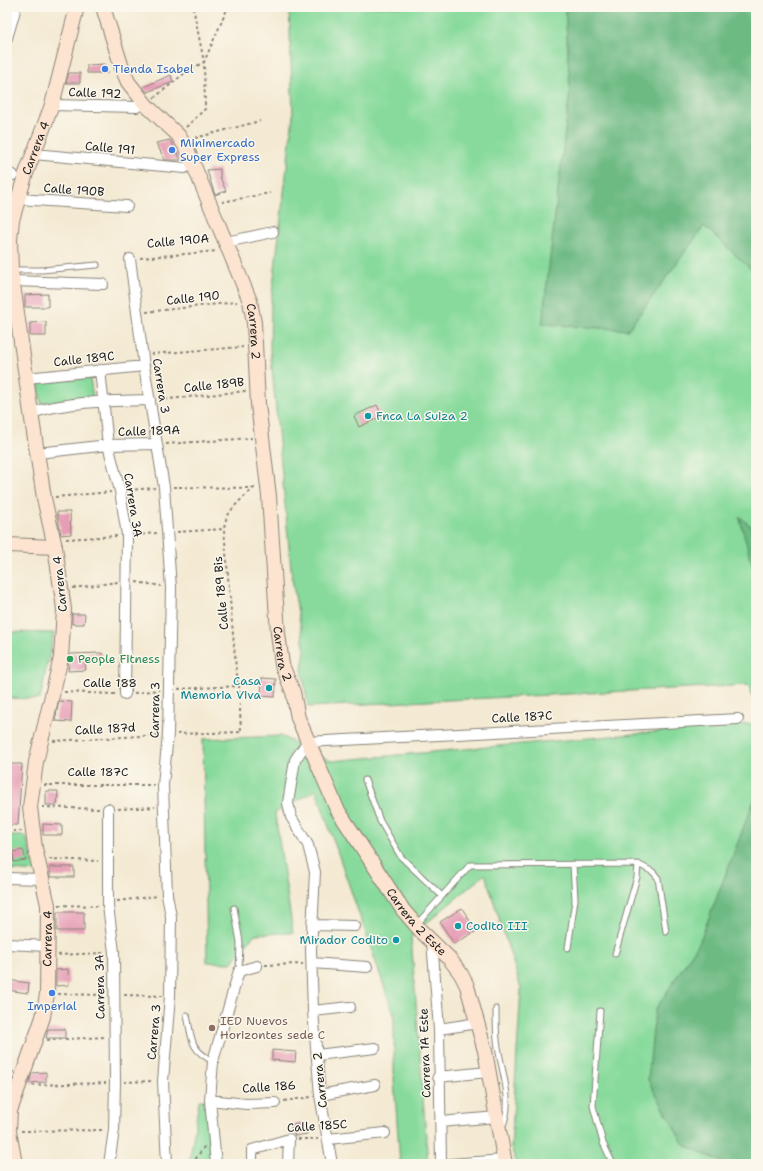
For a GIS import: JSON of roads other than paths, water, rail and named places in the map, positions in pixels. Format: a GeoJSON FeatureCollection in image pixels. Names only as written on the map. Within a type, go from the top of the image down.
{"type":"FeatureCollection","features":[{"type":"Feature","properties":{"kind":"main road","name":"Carrera 4"},"geometry":{"type":"LineString","coordinates":[[15,1164],[10,1132],[12,1078],[36,1040],[43,1017],[47,994],[48,905],[31,821],[30,807],[41,742],[61,658],[64,608],[54,544],[44,498],[31,413],[12,276],[10,240],[12,220],[18,199],[52,105],[77,7]]}},
{"type":"Feature","properties":{"kind":"main road","name":"Carrera 2"},"geometry":{"type":"LineString","coordinates":[[103,7],[122,68],[142,107],[180,138],[196,166],[250,301],[256,346],[257,390],[266,467],[278,633],[282,665],[293,692]]}},
{"type":"Feature","properties":{"kind":"main road"},"geometry":{"type":"LineString","coordinates":[[7,545],[54,544]]}},
{"type":"Feature","properties":{"kind":"main road","name":"Carrera 2 Este"},"geometry":{"type":"LineString","coordinates":[[293,692],[298,718],[336,809],[403,910],[416,926],[449,958],[461,974],[471,999],[478,1023],[504,1162]]}},
{"type":"Feature","properties":{"kind":"street"},"geometry":{"type":"LineString","coordinates":[[7,38],[12,11]]}},
{"type":"Feature","properties":{"kind":"street","name":"Calle 192"},"geometry":{"type":"LineString","coordinates":[[52,105],[142,107]]}},
{"type":"Feature","properties":{"kind":"street","name":"Calle 191"},"geometry":{"type":"LineString","coordinates":[[34,154],[185,168]]}},
{"type":"Feature","properties":{"kind":"street","name":"Calle 190B"},"geometry":{"type":"LineString","coordinates":[[18,199],[127,206]]}},
{"type":"Feature","properties":{"kind":"street","name":"Calle 190A"},"geometry":{"type":"LineString","coordinates":[[227,246],[273,232]]}},
{"type":"Feature","properties":{"kind":"street","name":"Carrera 3"},"geometry":{"type":"LineString","coordinates":[[130,258],[144,366],[164,487],[171,588],[168,734],[163,785],[167,895],[170,916],[170,996],[163,1080],[167,1164]]}},
{"type":"Feature","properties":{"kind":"street"},"geometry":{"type":"LineString","coordinates":[[12,276],[103,284]]}},
{"type":"Feature","properties":{"kind":"street","name":"Calle 189C"},"geometry":{"type":"LineString","coordinates":[[27,378],[144,366]]}},
{"type":"Feature","properties":{"kind":"street","name":"Carrera 3A"},"geometry":{"type":"LineString","coordinates":[[100,370],[108,445],[120,491],[127,535],[125,694]]}},
{"type":"Feature","properties":{"kind":"street"},"geometry":{"type":"LineString","coordinates":[[31,413],[104,401],[150,400]]}},
{"type":"Feature","properties":{"kind":"street","name":"Calle 189A"},"geometry":{"type":"LineString","coordinates":[[38,454],[108,445],[157,444]]}},
{"type":"Feature","properties":{"kind":"street","name":"Calle 187C"},"geometry":{"type":"LineString","coordinates":[[307,742],[738,719]]}},
{"type":"Feature","properties":{"kind":"street","name":"Carrera 2"},"geometry":{"type":"LineString","coordinates":[[307,742],[295,760],[288,803],[290,817],[308,844],[315,872],[312,925],[313,1011],[320,1095],[332,1164]]}},
{"type":"Feature","properties":{"kind":"street","name":"Carrera 3A"},"geometry":{"type":"LineString","coordinates":[[108,809],[108,904],[114,952],[113,995],[115,1082],[114,1130],[109,1164]]}},
{"type":"Feature","properties":{"kind":"street"},"geometry":{"type":"LineString","coordinates":[[7,878],[42,879]]}},
{"type":"Feature","properties":{"kind":"street"},"geometry":{"type":"LineString","coordinates":[[312,925],[355,926]]}},
{"type":"Feature","properties":{"kind":"street","name":"Carrera 1A Este"},"geometry":{"type":"LineString","coordinates":[[432,941],[439,1029],[438,1077],[441,1164]]}},
{"type":"Feature","properties":{"kind":"street"},"geometry":{"type":"LineString","coordinates":[[7,944],[47,950]]}},
{"type":"Feature","properties":{"kind":"street"},"geometry":{"type":"LineString","coordinates":[[312,963],[367,966]]}},
{"type":"Feature","properties":{"kind":"street"},"geometry":{"type":"LineString","coordinates":[[216,1162],[210,1100],[213,1061],[238,971],[257,966]]}},
{"type":"Feature","properties":{"kind":"street"},"geometry":{"type":"LineString","coordinates":[[313,1011],[350,1007]]}},
{"type":"Feature","properties":{"kind":"street"},"geometry":{"type":"LineString","coordinates":[[439,1029],[478,1023]]}},
{"type":"Feature","properties":{"kind":"street"},"geometry":{"type":"LineString","coordinates":[[317,1055],[376,1048]]}},
{"type":"Feature","properties":{"kind":"street"},"geometry":{"type":"LineString","coordinates":[[438,1077],[488,1072]]}},
{"type":"Feature","properties":{"kind":"street"},"geometry":{"type":"LineString","coordinates":[[320,1095],[376,1085]]}},
{"type":"Feature","properties":{"kind":"street","name":"Calle 186"},"geometry":{"type":"LineString","coordinates":[[210,1100],[246,1104],[275,1103]]}},
{"type":"Feature","properties":{"kind":"street"},"geometry":{"type":"LineString","coordinates":[[440,1122],[498,1124]]}},
{"type":"Feature","properties":{"kind":"street","name":"Calle 185C"},"geometry":{"type":"LineString","coordinates":[[328,1139],[385,1133]]}},
{"type":"Feature","properties":{"kind":"street","name":"Calle 185C"},"geometry":{"type":"LineString","coordinates":[[252,1164],[252,1150],[289,1139],[288,1164]]}},
{"type":"Feature","properties":{"kind":"street"},"geometry":{"type":"LineString","coordinates":[[450,1164],[504,1162]]}},
{"type":"Feature","properties":{"kind":"lane"},"geometry":{"type":"LineString","coordinates":[[12,276],[42,270],[97,264]]}},
{"type":"Feature","properties":{"kind":"lane"},"geometry":{"type":"LineString","coordinates":[[365,780],[380,820],[401,857],[442,896]]}},
{"type":"Feature","properties":{"kind":"lane"},"geometry":{"type":"LineString","coordinates":[[568,948],[575,900],[573,864]]}},
{"type":"Feature","properties":{"kind":"lane"},"geometry":{"type":"LineString","coordinates":[[416,926],[470,865],[638,864],[653,872],[658,878],[666,932]]}},
{"type":"Feature","properties":{"kind":"lane"},"geometry":{"type":"LineString","coordinates":[[615,954],[637,877],[638,864]]}},
{"type":"Feature","properties":{"kind":"lane"},"geometry":{"type":"LineString","coordinates":[[234,908],[240,942],[238,971]]}},
{"type":"Feature","properties":{"kind":"lane"},"geometry":{"type":"LineString","coordinates":[[496,1009],[497,1039],[508,1106],[507,1118],[498,1124]]}},
{"type":"Feature","properties":{"kind":"lane"},"geometry":{"type":"LineString","coordinates":[[600,1011],[593,1106],[603,1143],[613,1164]]}},
{"type":"Feature","properties":{"kind":"lane"},"geometry":{"type":"LineString","coordinates":[[187,1015],[193,1044],[201,1055],[213,1061]]}},
{"type":"Feature","properties":{"kind":"place","name":"Tienda Isabel"},"geometry":{"type":"Point","coordinates":[105,69]}},
{"type":"Feature","properties":{"kind":"place","name":"Minimercado Super Express"},"geometry":{"type":"Point","coordinates":[172,150]}},
{"type":"Feature","properties":{"kind":"place","name":"Fnca La Suiza 2"},"geometry":{"type":"Point","coordinates":[368,416]}},
{"type":"Feature","properties":{"kind":"place","name":"People Fitness"},"geometry":{"type":"Point","coordinates":[70,659]}},
{"type":"Feature","properties":{"kind":"place","name":"Casa Memoria Viva"},"geometry":{"type":"Point","coordinates":[269,688]}},
{"type":"Feature","properties":{"kind":"place","name":"Codito III"},"geometry":{"type":"Point","coordinates":[458,926]}},
{"type":"Feature","properties":{"kind":"place","name":"Mirador Codito"},"geometry":{"type":"Point","coordinates":[396,940]}},
{"type":"Feature","properties":{"kind":"place","name":"Imperial"},"geometry":{"type":"Point","coordinates":[52,993]}},
{"type":"Feature","properties":{"kind":"place","name":"IED Nuevos Horizontes sede C"},"geometry":{"type":"Point","coordinates":[212,1028]}}]}
